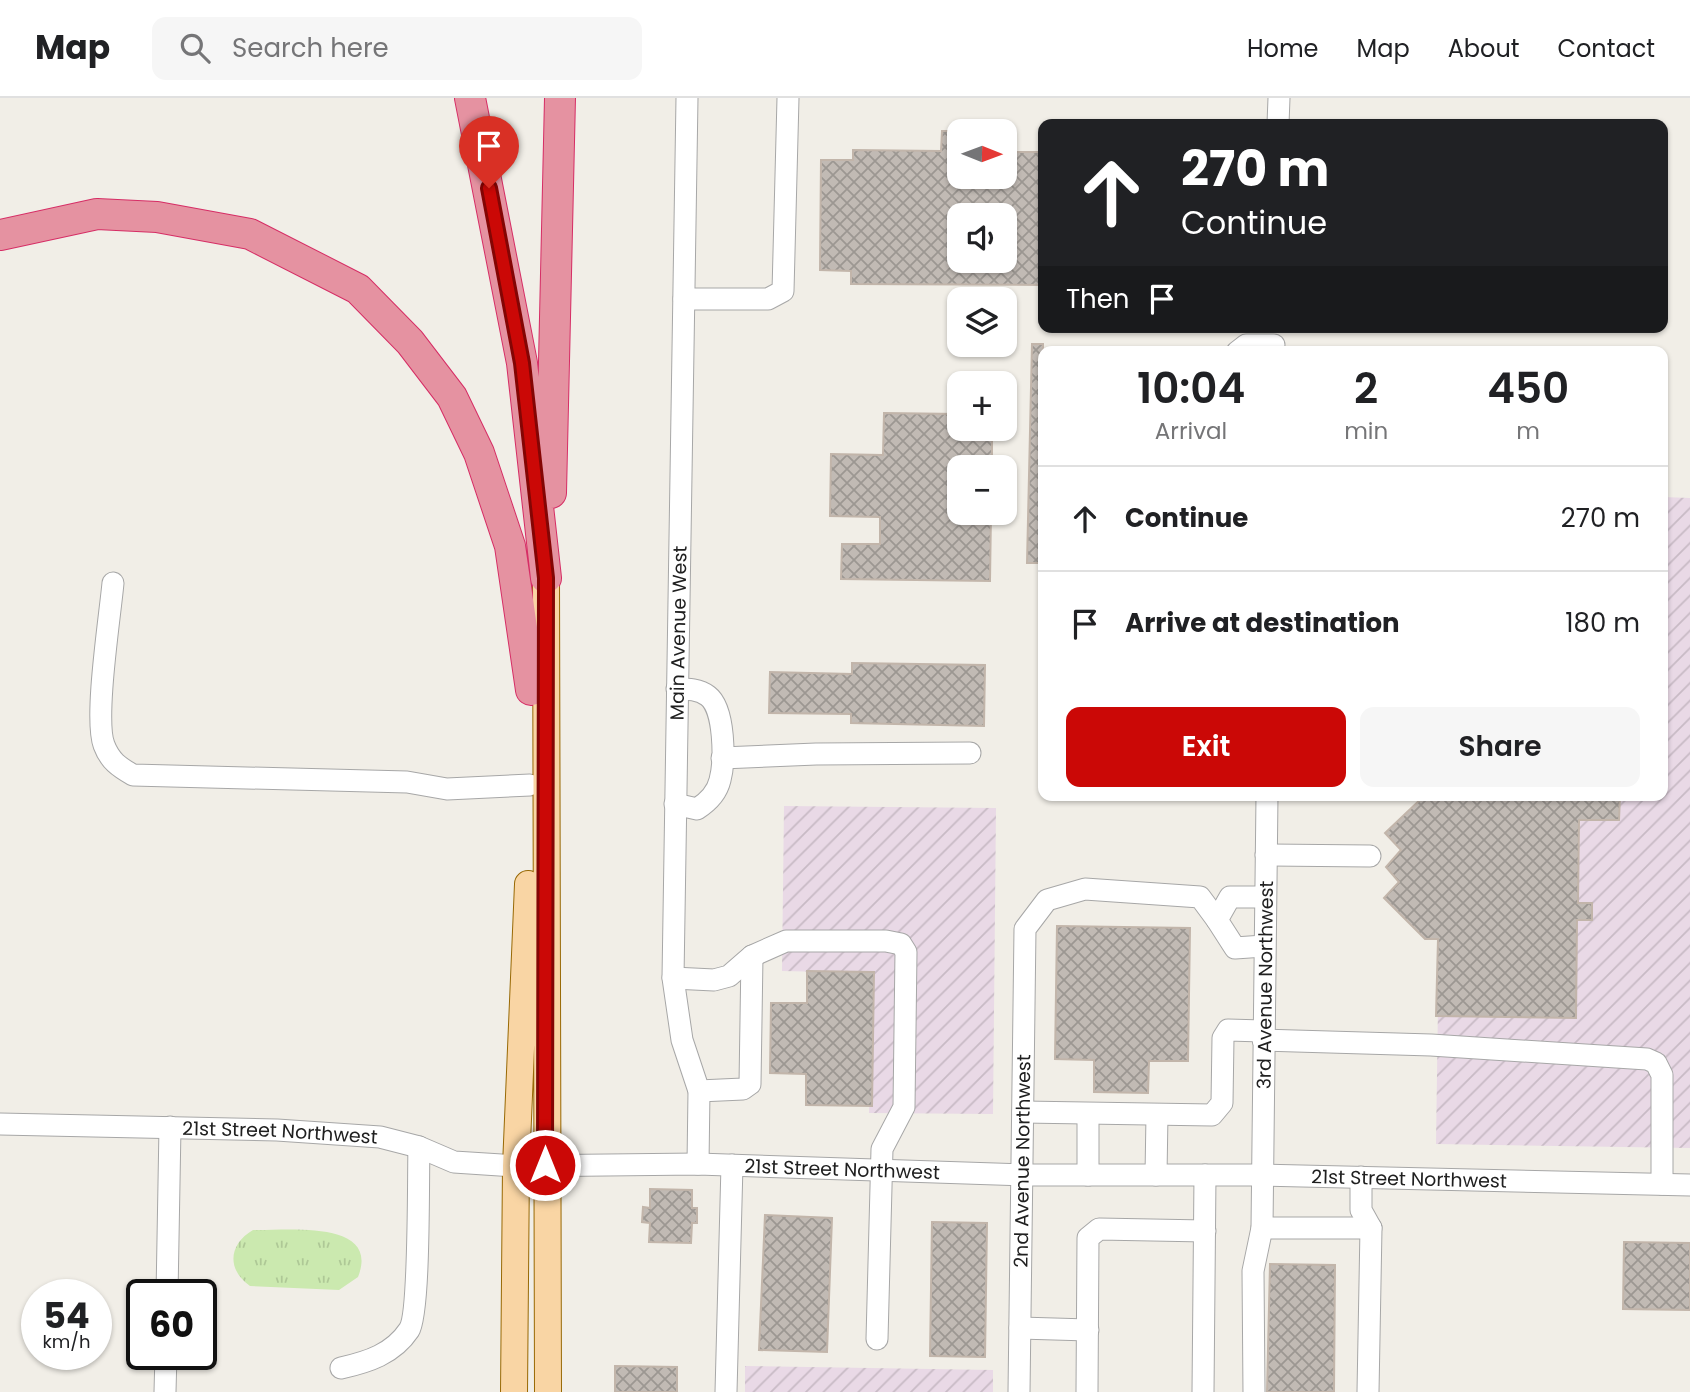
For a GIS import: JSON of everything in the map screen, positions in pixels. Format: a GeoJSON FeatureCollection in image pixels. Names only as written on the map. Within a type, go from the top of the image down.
{"type":"FeatureCollection","features":[{"type":"Feature","properties":{"kind":"highway"},"geometry":{"type":"LineString","coordinates":[[470,98],[522,363],[546,578]]}},
{"type":"Feature","properties":{"kind":"highway"},"geometry":{"type":"LineString","coordinates":[[546,578],[554,438],[559,98]]}},
{"type":"Feature","properties":{"kind":"highway"},"geometry":{"type":"LineString","coordinates":[[0,235],[97,214],[157,216],[250,234],[358,289],[410,342],[452,397],[479,453],[509,546],[531,690]]}},
{"type":"Feature","properties":{"kind":"highway"},"geometry":{"type":"LineString","coordinates":[[522,363],[531,690]]}},
{"type":"Feature","properties":{"kind":"main road"},"geometry":{"type":"LineString","coordinates":[[546,578],[545,1165],[548,1392]]}},
{"type":"Feature","properties":{"kind":"main road"},"geometry":{"type":"LineString","coordinates":[[514,1392],[516,1167],[525,1018],[531,690]]}},
{"type":"Feature","properties":{"kind":"street","name":"Main Avenue West"},"geometry":{"type":"LineString","coordinates":[[687,98],[673,978],[682,1040],[699,1091],[698,1164]]}},
{"type":"Feature","properties":{"kind":"street"},"geometry":{"type":"LineString","coordinates":[[684,299],[768,299],[783,291],[788,98]]}},
{"type":"Feature","properties":{"kind":"street"},"geometry":{"type":"LineString","coordinates":[[1278,119],[1279,98]]}},
{"type":"Feature","properties":{"kind":"street"},"geometry":{"type":"LineString","coordinates":[[1245,346],[1274,341]]}},
{"type":"Feature","properties":{"kind":"street"},"geometry":{"type":"LineString","coordinates":[[113,583],[102,705],[103,742],[114,763],[133,775],[407,782],[447,789],[530,785]]}},
{"type":"Feature","properties":{"kind":"street"},"geometry":{"type":"LineString","coordinates":[[675,804],[697,809],[709,802],[720,780],[723,743],[719,717],[710,697],[697,690],[677,689]]}},
{"type":"Feature","properties":{"kind":"street"},"geometry":{"type":"LineString","coordinates":[[722,758],[816,754],[970,753]]}},
{"type":"Feature","properties":{"kind":"street","name":"3rd Avenue Northwest"},"geometry":{"type":"LineString","coordinates":[[1254,1392],[1253,1271],[1262,1227],[1260,1175],[1267,801]]}},
{"type":"Feature","properties":{"kind":"street"},"geometry":{"type":"LineString","coordinates":[[1266,855],[1370,856]]}},
{"type":"Feature","properties":{"kind":"street","name":"2nd Avenue Northwest"},"geometry":{"type":"LineString","coordinates":[[1019,1392],[1025,929],[1047,900],[1085,889],[1200,897],[1217,920]]}},
{"type":"Feature","properties":{"kind":"street"},"geometry":{"type":"LineString","coordinates":[[1264,946],[1235,948],[1217,920],[1230,897],[1265,897]]}},
{"type":"Feature","properties":{"kind":"street"},"geometry":{"type":"LineString","coordinates":[[673,978],[715,979],[729,976],[752,956],[786,941],[886,941],[901,944],[906,951],[904,1107],[882,1149],[877,1339]]}},
{"type":"Feature","properties":{"kind":"street"},"geometry":{"type":"LineString","coordinates":[[699,1091],[743,1089],[750,1084],[752,956]]}},
{"type":"Feature","properties":{"kind":"street"},"geometry":{"type":"LineString","coordinates":[[1023,1112],[1212,1115],[1222,1103],[1223,1038],[1228,1030],[1263,1035],[1647,1059],[1656,1063],[1662,1075],[1662,1184]]}},
{"type":"Feature","properties":{"kind":"street"},"geometry":{"type":"LineString","coordinates":[[1088,1115],[1088,1175]]}},
{"type":"Feature","properties":{"kind":"street"},"geometry":{"type":"LineString","coordinates":[[1156,1175],[1157,1115]]}},
{"type":"Feature","properties":{"kind":"street","name":"21st Street Northwest"},"geometry":{"type":"LineString","coordinates":[[0,1124],[170,1127],[380,1137],[419,1147],[454,1162],[516,1167],[698,1164],[1022,1175],[1260,1175],[1690,1185]]}},
{"type":"Feature","properties":{"kind":"street"},"geometry":{"type":"LineString","coordinates":[[167,1279],[170,1127]]}},
{"type":"Feature","properties":{"kind":"street"},"geometry":{"type":"LineString","coordinates":[[341,1368],[390,1352],[411,1328],[416,1283],[419,1147]]}},
{"type":"Feature","properties":{"kind":"street"},"geometry":{"type":"LineString","coordinates":[[726,1392],[732,1165]]}},
{"type":"Feature","properties":{"kind":"street"},"geometry":{"type":"LineString","coordinates":[[1203,1392],[1205,1175]]}},
{"type":"Feature","properties":{"kind":"street"},"geometry":{"type":"LineString","coordinates":[[1361,1177],[1361,1210],[1371,1228],[1368,1392]]}},
{"type":"Feature","properties":{"kind":"street"},"geometry":{"type":"LineString","coordinates":[[1262,1227],[1371,1228]]}},
{"type":"Feature","properties":{"kind":"street"},"geometry":{"type":"LineString","coordinates":[[1087,1392],[1088,1238],[1099,1230],[1205,1231]]}},
{"type":"Feature","properties":{"kind":"street"},"geometry":{"type":"LineString","coordinates":[[1020,1328],[1088,1330]]}},
{"type":"Feature","properties":{"kind":"street"},"geometry":{"type":"LineString","coordinates":[[165,1392],[166,1370]]}},
{"type":"Feature","properties":{"kind":"shaded area"},"geometry":{"type":"Polygon","coordinates":[[[1668,497],[1690,498],[1690,1148],[1436,1144],[1441,801],[1668,801],[1668,497]]]}},
{"type":"Feature","properties":{"kind":"shaded area"},"geometry":{"type":"Polygon","coordinates":[[[784,806],[996,808],[993,1114],[869,1113],[874,973],[782,971],[784,806]]]}},
{"type":"Feature","properties":{"kind":"shaded area"},"geometry":{"type":"Polygon","coordinates":[[[745,1366],[993,1370],[993,1392],[745,1392],[745,1366]]]}},
{"type":"Feature","properties":{"kind":"green space"},"geometry":{"type":"Polygon","coordinates":[[[253,1230],[307,1230],[344,1237],[356,1245],[361,1258],[358,1277],[339,1290],[250,1286],[237,1272],[234,1257],[239,1242],[253,1230]]]}},
{"type":"Feature","properties":{"kind":"building"},"geometry":{"type":"Polygon","coordinates":[[[942,131],[947,131],[947,189],[1017,189],[1017,152],[1038,152],[1038,285],[851,284],[851,271],[820,270],[821,160],[853,160],[853,150],[941,151],[942,131]]]}},
{"type":"Feature","properties":{"kind":"building"},"geometry":{"type":"Polygon","coordinates":[[[1032,344],[1043,344],[1038,346],[1038,563],[1027,563],[1032,344]]]}},
{"type":"Feature","properties":{"kind":"building"},"geometry":{"type":"Polygon","coordinates":[[[884,413],[947,414],[947,441],[992,441],[992,455],[947,455],[947,525],[991,525],[990,581],[841,579],[842,544],[880,544],[880,517],[830,516],[831,454],[883,455],[884,413]]]}},
{"type":"Feature","properties":{"kind":"building"},"geometry":{"type":"Polygon","coordinates":[[[852,663],[985,665],[984,726],[851,723],[851,714],[769,713],[770,672],[852,674],[852,663]]]}},
{"type":"Feature","properties":{"kind":"building"},"geometry":{"type":"Polygon","coordinates":[[[1419,801],[1620,801],[1619,820],[1579,820],[1578,903],[1592,903],[1592,920],[1577,920],[1576,1018],[1436,1016],[1438,939],[1425,939],[1384,898],[1399,882],[1386,867],[1401,850],[1385,833],[1419,801]]]}},
{"type":"Feature","properties":{"kind":"building"},"geometry":{"type":"Polygon","coordinates":[[[1057,926],[1190,928],[1188,1061],[1149,1061],[1148,1093],[1094,1092],[1094,1060],[1055,1059],[1057,926]]]}},
{"type":"Feature","properties":{"kind":"building"},"geometry":{"type":"Polygon","coordinates":[[[807,971],[874,972],[872,1106],[806,1105],[806,1074],[770,1073],[771,1003],[807,1003],[807,971]]]}},
{"type":"Feature","properties":{"kind":"building"},"geometry":{"type":"Polygon","coordinates":[[[650,1189],[692,1190],[692,1208],[697,1208],[697,1223],[692,1223],[691,1243],[649,1242],[650,1223],[642,1222],[643,1207],[650,1208],[650,1189]]]}},
{"type":"Feature","properties":{"kind":"building"},"geometry":{"type":"Polygon","coordinates":[[[765,1215],[832,1218],[827,1352],[759,1350],[765,1215]]]}},
{"type":"Feature","properties":{"kind":"building"},"geometry":{"type":"Polygon","coordinates":[[[932,1222],[987,1223],[985,1357],[930,1356],[932,1222]]]}},
{"type":"Feature","properties":{"kind":"building"},"geometry":{"type":"Polygon","coordinates":[[[1624,1242],[1690,1243],[1690,1310],[1623,1309],[1624,1242]]]}},
{"type":"Feature","properties":{"kind":"building"},"geometry":{"type":"Polygon","coordinates":[[[1270,1264],[1335,1265],[1334,1392],[1267,1392],[1270,1264]]]}},
{"type":"Feature","properties":{"kind":"building"},"geometry":{"type":"Polygon","coordinates":[[[615,1366],[677,1367],[677,1392],[615,1392],[615,1366]]]}},
{"type":"Feature","properties":{"kind":"route"},"geometry":{"type":"LineString","coordinates":[[489,188],[522,363],[546,578],[545,1165]]}}]}
